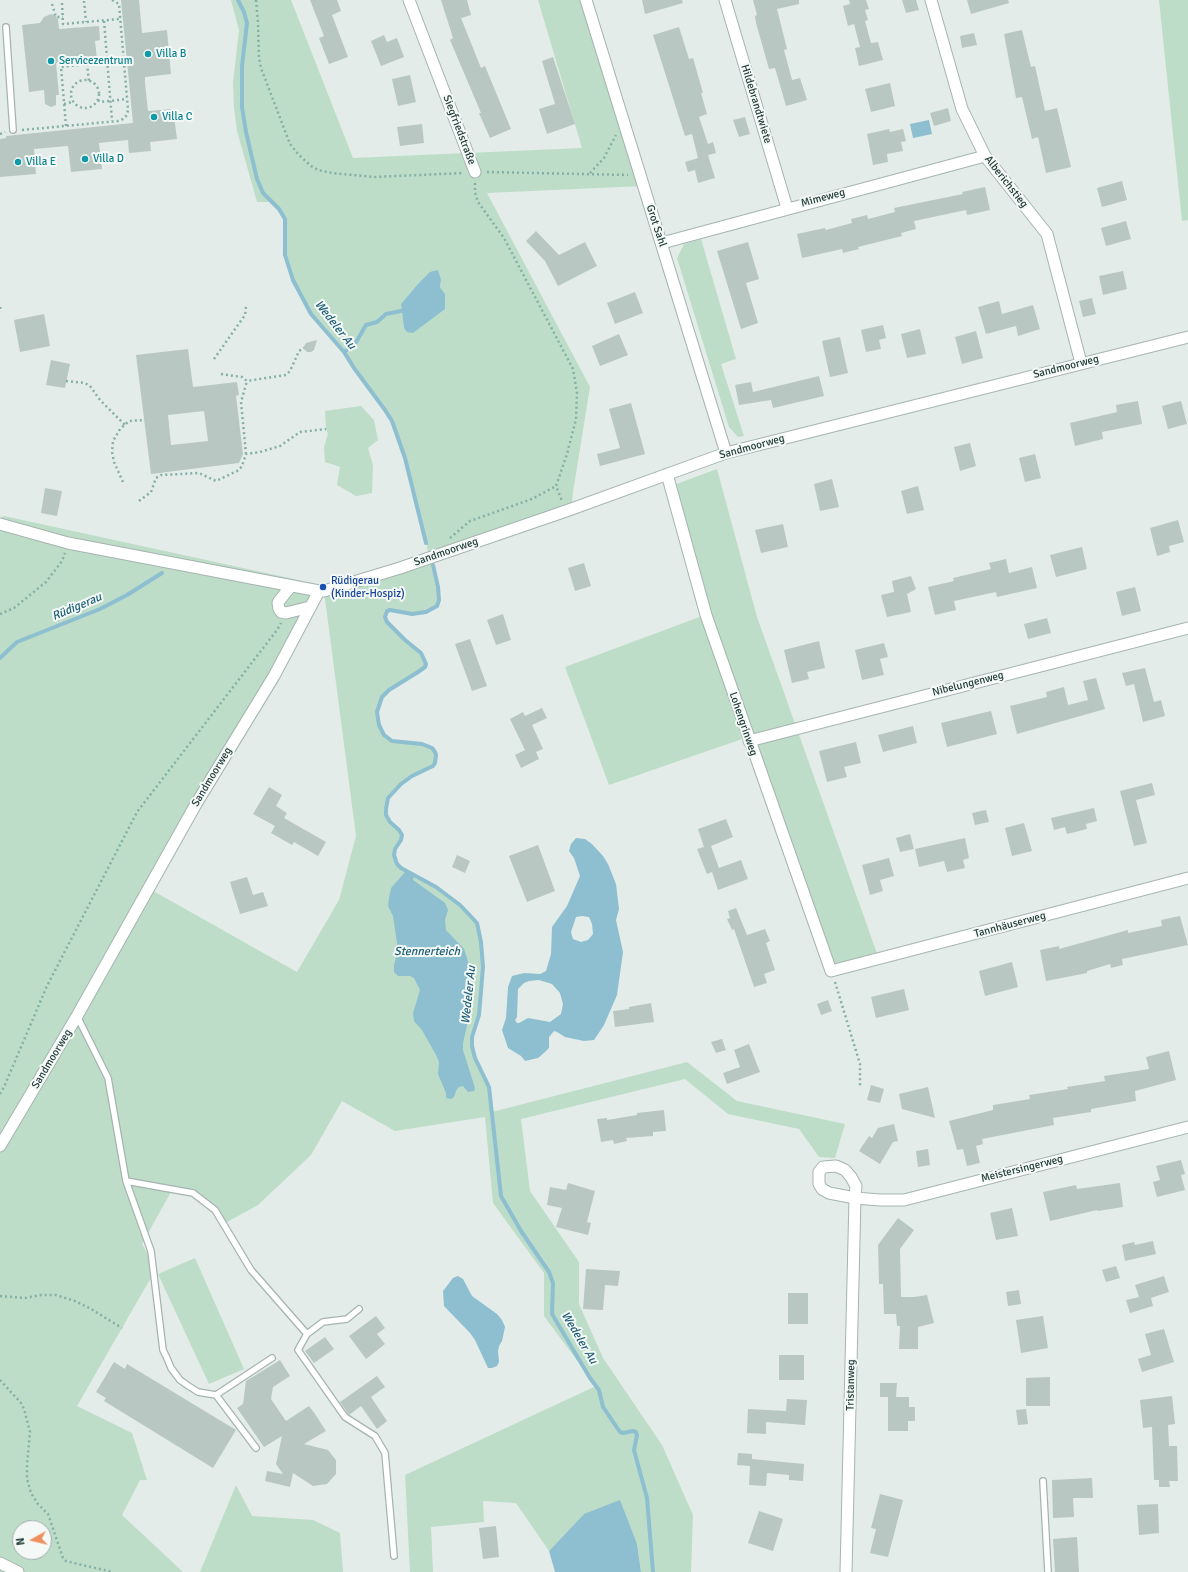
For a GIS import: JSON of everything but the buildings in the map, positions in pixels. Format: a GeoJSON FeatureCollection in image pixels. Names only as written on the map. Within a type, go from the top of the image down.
{"type":"FeatureCollection","features":[{"type":"Feature","properties":{"kind":"street","name":"Siegfriedstraße"},"geometry":{"type":"LineString","coordinates":[[409,0],[475,172]]}},
{"type":"Feature","properties":{"kind":"street","name":"Grot Sahl"},"geometry":{"type":"LineString","coordinates":[[586,0],[726,453]]}},
{"type":"Feature","properties":{"kind":"street","name":"Hildebrandtwiete"},"geometry":{"type":"LineString","coordinates":[[725,0],[787,208]]}},
{"type":"Feature","properties":{"kind":"street","name":"Alberichstieg"},"geometry":{"type":"LineString","coordinates":[[931,0],[962,109],[985,156],[1047,234],[1081,363]]}},
{"type":"Feature","properties":{"kind":"street","name":"Mimeweg"},"geometry":{"type":"LineString","coordinates":[[662,242],[985,156]]}},
{"type":"Feature","properties":{"kind":"street","name":"Sandmoorweg"},"geometry":{"type":"LineString","coordinates":[[0,1146],[77,1016],[196,804],[274,676],[318,591],[429,558],[566,511],[726,453],[1188,337]]}},
{"type":"Feature","properties":{"kind":"street","name":"Lohengrinweg"},"geometry":{"type":"LineString","coordinates":[[667,474],[706,614],[831,971]]}},
{"type":"Feature","properties":{"kind":"street"},"geometry":{"type":"LineString","coordinates":[[0,524],[68,544],[318,591]]}},
{"type":"Feature","properties":{"kind":"street"},"geometry":{"type":"LineString","coordinates":[[291,586],[278,604],[281,612],[286,613],[310,607]]}},
{"type":"Feature","properties":{"kind":"street","name":"Nibelungenweg"},"geometry":{"type":"LineString","coordinates":[[749,740],[1188,628]]}},
{"type":"Feature","properties":{"kind":"street","name":"Tannhäuserweg"},"geometry":{"type":"LineString","coordinates":[[831,971],[1188,878]]}},
{"type":"Feature","properties":{"kind":"street","name":"Meistersingerweg"},"geometry":{"type":"LineString","coordinates":[[855,1198],[904,1200],[1188,1127]]}},
{"type":"Feature","properties":{"kind":"street","name":"Tristanweg"},"geometry":{"type":"LineString","coordinates":[[846,1572],[855,1198]]}},
{"type":"Feature","properties":{"kind":"street"},"geometry":{"type":"LineString","coordinates":[[0,1563],[18,1572]]}},
{"type":"Feature","properties":{"kind":"lane"},"geometry":{"type":"LineString","coordinates":[[6,27],[13,130]]}},
{"type":"Feature","properties":{"kind":"lane"},"geometry":{"type":"LineString","coordinates":[[77,1016],[108,1078],[126,1181],[151,1251],[163,1350],[175,1374],[187,1385],[198,1392],[216,1395],[272,1358]]}},
{"type":"Feature","properties":{"kind":"lane"},"geometry":{"type":"LineString","coordinates":[[126,1181],[193,1193],[215,1210],[251,1270],[306,1334]]}},
{"type":"Feature","properties":{"kind":"lane"},"geometry":{"type":"LineString","coordinates":[[359,1309],[347,1319],[323,1322],[306,1334],[298,1350],[345,1417],[374,1436],[385,1453],[394,1556]]}},
{"type":"Feature","properties":{"kind":"lane"},"geometry":{"type":"LineString","coordinates":[[216,1395],[256,1448]]}},
{"type":"Feature","properties":{"kind":"lane"},"geometry":{"type":"LineString","coordinates":[[1043,1481],[1048,1572]]}},
{"type":"Feature","properties":{"kind":"path"},"geometry":{"type":"LineString","coordinates":[[0,134],[13,130],[112,121],[123,118],[127,114],[128,110],[120,19],[118,4],[112,0]]}},
{"type":"Feature","properties":{"kind":"path"},"geometry":{"type":"LineString","coordinates":[[256,0],[259,58],[261,68],[290,144],[311,166],[318,170],[332,173],[374,177],[475,172],[475,193],[478,202],[504,238],[573,369],[577,393],[576,419],[567,454],[556,486],[566,511]]}},
{"type":"Feature","properties":{"kind":"path"},"geometry":{"type":"LineString","coordinates":[[84,1],[86,22]]}},
{"type":"Feature","properties":{"kind":"path"},"geometry":{"type":"LineString","coordinates":[[62,3],[63,24],[120,19]]}},
{"type":"Feature","properties":{"kind":"path"},"geometry":{"type":"LineString","coordinates":[[52,4],[56,17],[63,17]]}},
{"type":"Feature","properties":{"kind":"path"},"geometry":{"type":"LineString","coordinates":[[104,20],[112,121]]}},
{"type":"Feature","properties":{"kind":"path"},"geometry":{"type":"LineString","coordinates":[[66,126],[61,67],[88,64],[91,61],[123,58]]}},
{"type":"Feature","properties":{"kind":"path"},"geometry":{"type":"LineString","coordinates":[[88,64],[89,81]]}},
{"type":"Feature","properties":{"kind":"path"},"geometry":{"type":"LineString","coordinates":[[79,81],[89,81],[95,84],[99,90],[98,100],[94,106],[84,109],[77,107],[72,102],[70,95],[73,86],[79,81]]}},
{"type":"Feature","properties":{"kind":"path"},"geometry":{"type":"LineString","coordinates":[[98,100],[100,102],[127,99]]}},
{"type":"Feature","properties":{"kind":"path"},"geometry":{"type":"LineString","coordinates":[[64,104],[72,102]]}},
{"type":"Feature","properties":{"kind":"path"},"geometry":{"type":"LineString","coordinates":[[590,174],[604,158],[613,138],[624,123]]}},
{"type":"Feature","properties":{"kind":"path","name":"Siegfriedstraße"},"geometry":{"type":"LineString","coordinates":[[475,172],[640,175]]}},
{"type":"Feature","properties":{"kind":"path"},"geometry":{"type":"LineString","coordinates":[[0,307],[1,312]]}},
{"type":"Feature","properties":{"kind":"path"},"geometry":{"type":"LineString","coordinates":[[214,358],[246,316],[246,307]]}},
{"type":"Feature","properties":{"kind":"path"},"geometry":{"type":"LineString","coordinates":[[221,374],[242,377],[247,381],[286,375],[290,371],[300,351],[304,348]]}},
{"type":"Feature","properties":{"kind":"path"},"geometry":{"type":"LineString","coordinates":[[66,381],[85,383],[90,386],[100,400],[124,425]]}},
{"type":"Feature","properties":{"kind":"path"},"geometry":{"type":"LineString","coordinates":[[139,501],[151,492],[156,478],[161,475],[199,473],[216,481],[239,470],[246,454],[241,402],[247,381]]}},
{"type":"Feature","properties":{"kind":"path"},"geometry":{"type":"LineString","coordinates":[[123,482],[114,462],[112,452],[113,442],[124,425],[129,421],[144,420]]}},
{"type":"Feature","properties":{"kind":"path"},"geometry":{"type":"LineString","coordinates":[[246,454],[260,452],[280,446],[300,432],[326,429]]}},
{"type":"Feature","properties":{"kind":"path"},"geometry":{"type":"LineString","coordinates":[[448,539],[470,521],[532,499],[556,486]]}},
{"type":"Feature","properties":{"kind":"path"},"geometry":{"type":"LineString","coordinates":[[0,614],[14,608],[46,582],[62,561],[68,544]]}},
{"type":"Feature","properties":{"kind":"path"},"geometry":{"type":"LineString","coordinates":[[0,1094],[4,1088],[47,986],[137,812],[277,630],[286,613]]}},
{"type":"Feature","properties":{"kind":"path"},"geometry":{"type":"LineString","coordinates":[[831,971],[860,1064],[860,1086]]}},
{"type":"Feature","properties":{"kind":"path"},"geometry":{"type":"LineString","coordinates":[[0,1296],[25,1298],[41,1295],[56,1295],[75,1301],[122,1328]]}},
{"type":"Feature","properties":{"kind":"path"},"geometry":{"type":"LineString","coordinates":[[0,1380],[21,1403],[27,1416],[30,1432],[27,1479],[31,1493],[38,1504],[48,1514],[63,1558],[66,1561],[114,1572]]}},
{"type":"Feature","properties":{"kind":"green space"},"geometry":{"type":"Polygon","coordinates":[[[231,0],[291,0],[353,158],[582,148],[538,0],[585,0],[643,186],[487,193],[590,387],[571,511],[434,561],[433,565],[439,595],[437,606],[426,612],[412,614],[394,610],[387,611],[385,617],[387,622],[421,653],[426,664],[425,667],[389,690],[382,697],[378,707],[377,718],[382,732],[392,741],[422,744],[435,752],[436,759],[433,766],[412,776],[391,794],[386,803],[386,815],[390,822],[402,835],[401,840],[395,849],[394,855],[397,864],[407,872],[436,887],[460,905],[477,923],[481,942],[483,967],[479,1015],[472,1037],[472,1046],[475,1058],[488,1083],[492,1112],[687,1062],[737,1101],[845,1124],[835,1158],[819,1157],[799,1129],[728,1114],[685,1079],[521,1119],[530,1191],[579,1262],[579,1304],[603,1358],[662,1445],[693,1515],[691,1572],[641,1572],[637,1544],[584,1514],[549,1551],[516,1503],[483,1501],[484,1522],[431,1527],[433,1572],[410,1572],[405,1475],[596,1386],[544,1316],[544,1273],[493,1203],[485,1117],[395,1131],[342,1101],[311,1155],[258,1205],[227,1222],[193,1193],[172,1190],[142,1244],[156,1269],[77,1406],[132,1433],[147,1480],[140,1480],[122,1515],[183,1572],[0,1572],[0,518],[4,516],[321,585],[429,558],[425,534],[405,458],[392,421],[354,368],[346,354],[311,314],[293,280],[285,255],[286,225],[285,219],[279,209],[271,202],[257,202],[237,131],[233,83],[239,30],[231,0]],[[441,280],[417,285],[401,304],[404,328],[445,294],[440,287],[441,280]],[[324,591],[148,888],[297,972],[339,900],[356,836],[324,591]]]}},
{"type":"Feature","properties":{"kind":"green space"},"geometry":{"type":"Polygon","coordinates":[[[1159,0],[1188,0],[1188,220],[1182,221],[1159,0]]]}},
{"type":"Feature","properties":{"kind":"green space"},"geometry":{"type":"Polygon","coordinates":[[[701,239],[736,359],[721,364],[744,436],[738,437],[729,427],[677,258],[684,244],[701,239]]]}},
{"type":"Feature","properties":{"kind":"green space"},"geometry":{"type":"Polygon","coordinates":[[[361,406],[374,420],[378,440],[368,448],[373,465],[372,493],[356,496],[337,485],[340,467],[325,462],[324,447],[328,434],[326,429],[325,411],[361,406]]]}},
{"type":"Feature","properties":{"kind":"green space"},"geometry":{"type":"Polygon","coordinates":[[[717,469],[757,617],[879,959],[831,971],[748,737],[609,785],[565,667],[705,615],[671,486],[717,469]]]}},
{"type":"Feature","properties":{"kind":"green space"},"geometry":{"type":"Polygon","coordinates":[[[195,1258],[244,1369],[209,1384],[158,1274],[195,1258]]]}},
{"type":"Feature","properties":{"kind":"green space"},"geometry":{"type":"Polygon","coordinates":[[[236,1485],[252,1516],[313,1520],[340,1533],[343,1572],[200,1572],[236,1485]]]}},
{"type":"Feature","properties":{"kind":"water"},"geometry":{"type":"Polygon","coordinates":[[[929,120],[932,134],[913,138],[910,124],[929,120]]]}},
{"type":"Feature","properties":{"kind":"water"},"geometry":{"type":"Polygon","coordinates":[[[438,270],[441,280],[440,287],[445,294],[445,309],[413,333],[407,332],[404,328],[401,304],[430,272],[438,270]]]}},
{"type":"Feature","properties":{"kind":"water"},"geometry":{"type":"Polygon","coordinates":[[[576,838],[585,839],[592,844],[608,864],[616,884],[619,909],[616,920],[623,952],[617,995],[604,1025],[594,1040],[584,1041],[565,1037],[554,1031],[549,1037],[549,1048],[538,1058],[525,1061],[521,1056],[508,1048],[502,1030],[506,1018],[508,987],[512,976],[524,973],[540,974],[546,971],[551,954],[552,927],[567,906],[580,876],[574,858],[569,851],[571,844],[576,838]],[[576,917],[571,932],[573,939],[581,942],[588,940],[593,934],[592,924],[589,917],[576,917]],[[539,980],[524,983],[518,989],[517,1017],[515,1020],[517,1023],[528,1018],[550,1022],[561,1014],[563,1004],[560,993],[552,984],[539,980]]]}},
{"type":"Feature","properties":{"kind":"water","name":"Stennerteich"},"geometry":{"type":"Polygon","coordinates":[[[406,871],[414,875],[413,880],[445,903],[448,910],[445,920],[446,930],[464,949],[469,966],[465,996],[468,1021],[463,1050],[475,1088],[474,1091],[468,1092],[463,1086],[459,1087],[454,1097],[451,1099],[446,1098],[446,1093],[438,1074],[439,1062],[436,1055],[422,1030],[414,1021],[413,1013],[420,990],[414,978],[410,976],[398,976],[394,972],[394,965],[398,950],[393,916],[388,906],[391,888],[406,871]]]}},
{"type":"Feature","properties":{"kind":"water"},"geometry":{"type":"Polygon","coordinates":[[[458,1276],[463,1279],[472,1296],[497,1314],[502,1320],[505,1327],[502,1341],[499,1346],[499,1362],[497,1366],[488,1368],[475,1340],[444,1306],[443,1291],[453,1278],[458,1276]]]}},
{"type":"Feature","properties":{"kind":"water"},"geometry":{"type":"Polygon","coordinates":[[[620,1500],[637,1544],[641,1572],[555,1572],[549,1551],[584,1514],[620,1500]]]}},
{"type":"Feature","properties":{"kind":"waterway","name":"Wedeler Au"},"geometry":{"type":"LineString","coordinates":[[238,0],[244,12],[247,23],[242,66],[242,107],[257,179],[263,193],[279,209],[285,219],[285,255],[293,280],[311,314],[344,352],[392,421],[405,458],[426,543]]}},
{"type":"Feature","properties":{"kind":"waterway"},"geometry":{"type":"LineString","coordinates":[[344,352],[355,344],[366,325],[377,322],[386,314],[401,311]]}},
{"type":"Feature","properties":{"kind":"waterway","name":"Wedeler Au"},"geometry":{"type":"LineString","coordinates":[[433,565],[438,587],[439,600],[437,606],[426,612],[412,614],[390,610],[387,611],[385,617],[387,622],[421,653],[426,664],[425,667],[389,690],[382,697],[377,712],[379,725],[384,735],[392,741],[422,744],[432,748],[436,755],[433,766],[412,776],[401,784],[388,798],[386,815],[390,822],[402,835],[401,840],[395,849],[394,855],[397,864],[401,868],[436,887],[460,905],[477,923],[481,942],[483,967],[479,1015],[472,1037],[472,1046],[475,1058],[489,1087],[501,1196],[521,1231],[549,1272],[553,1283],[552,1314],[590,1378],[599,1390],[603,1407],[620,1432],[636,1432],[637,1435],[634,1450],[647,1498],[653,1572]]}},
{"type":"Feature","properties":{"kind":"waterway","name":"Rüdigerau"},"geometry":{"type":"LineString","coordinates":[[0,658],[17,642],[100,609],[127,595],[162,573]]}},
{"type":"Feature","properties":{"kind":"place","name":"Villa B"},"geometry":{"type":"Point","coordinates":[148,54]}},
{"type":"Feature","properties":{"kind":"place","name":"Servicezentrum"},"geometry":{"type":"Point","coordinates":[51,61]}},
{"type":"Feature","properties":{"kind":"place","name":"Villa C"},"geometry":{"type":"Point","coordinates":[154,117]}},
{"type":"Feature","properties":{"kind":"place","name":"Villa D"},"geometry":{"type":"Point","coordinates":[85,159]}},
{"type":"Feature","properties":{"kind":"place","name":"Villa E"},"geometry":{"type":"Point","coordinates":[18,162]}},
{"type":"Feature","properties":{"kind":"place","name":"Rüdigerau (Kinder-Hospiz)"},"geometry":{"type":"Point","coordinates":[323,587]}}]}
